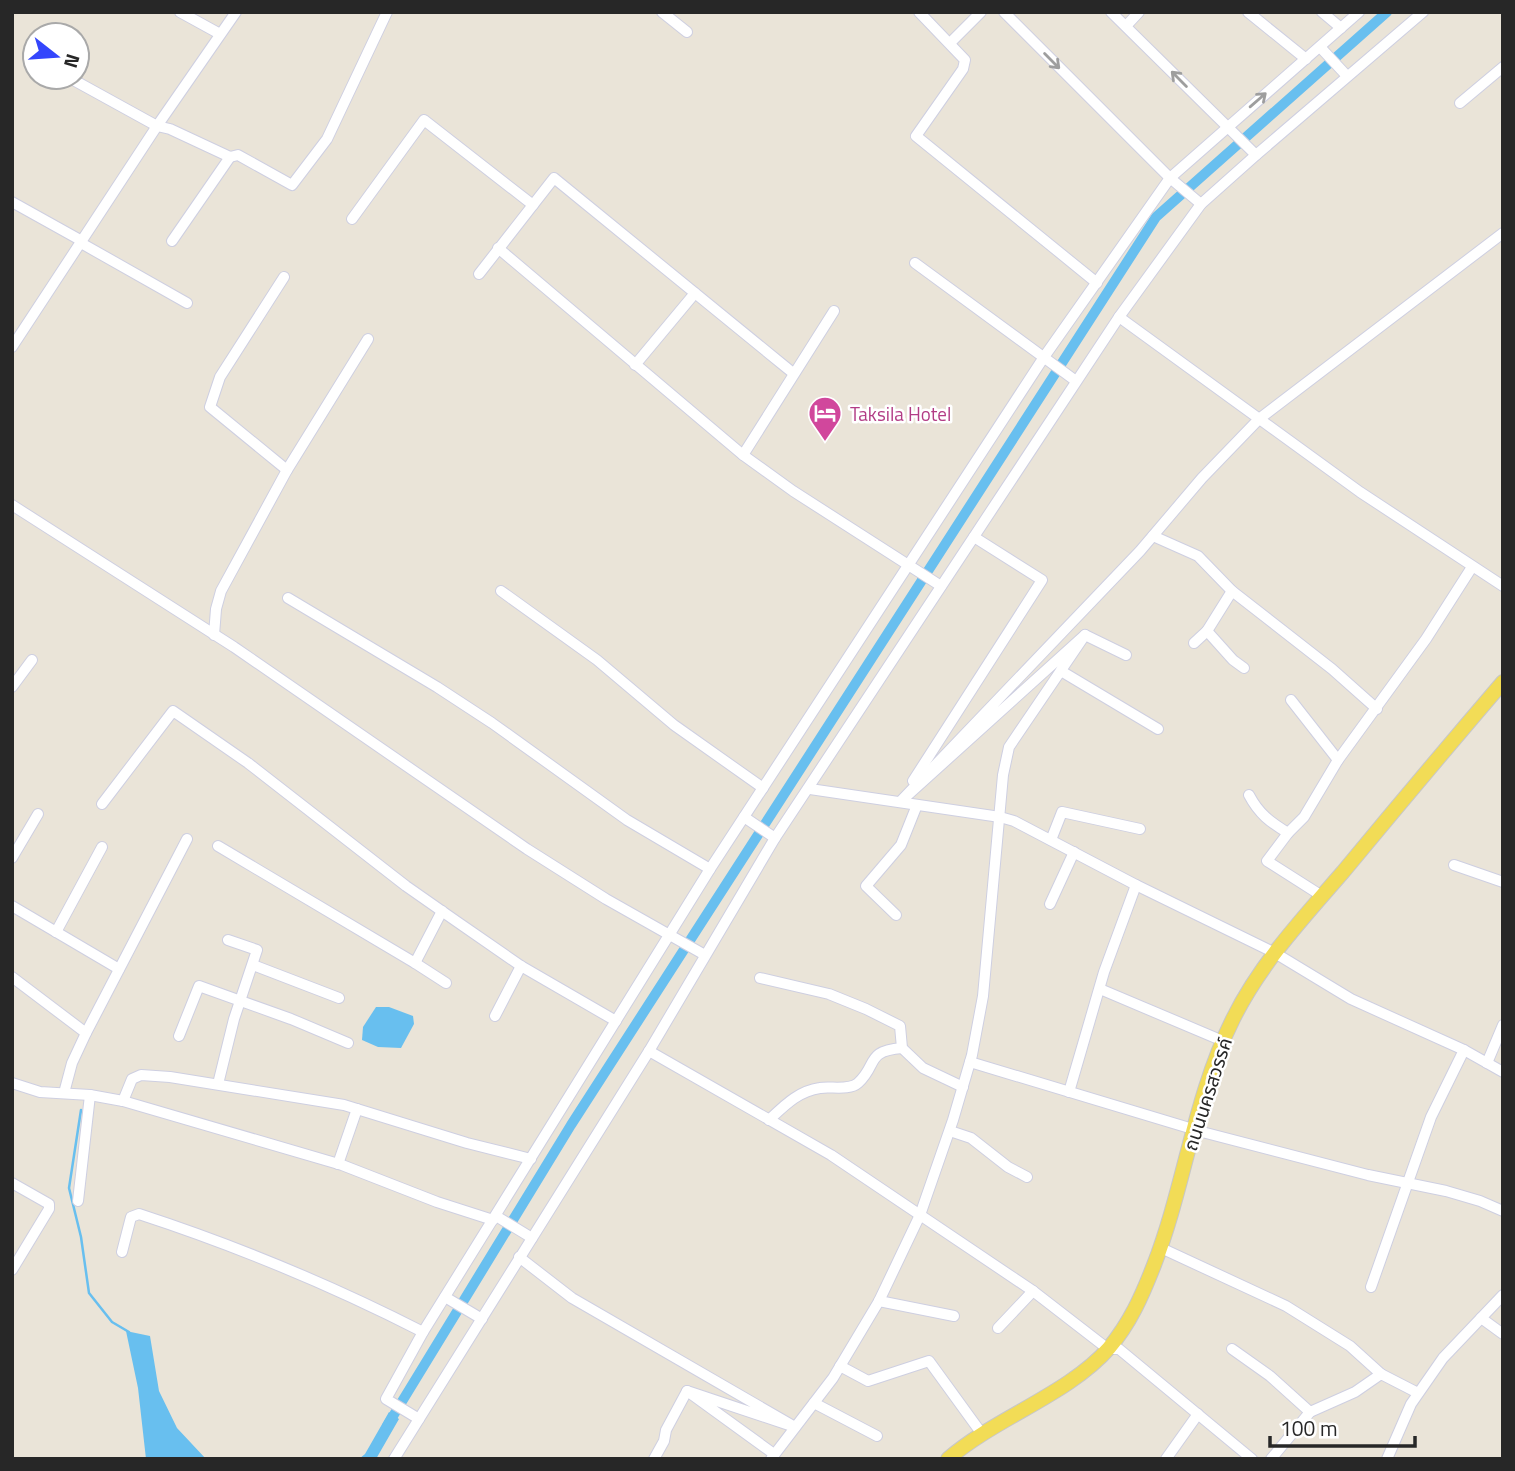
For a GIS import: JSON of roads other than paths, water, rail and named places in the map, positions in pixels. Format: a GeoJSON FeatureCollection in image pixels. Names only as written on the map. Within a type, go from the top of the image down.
{"type":"FeatureCollection","features":[{"type":"Feature","properties":{"kind":"main road","name":"ถนนนครสวรรค์"},"geometry":{"type":"LineString","coordinates":[[948,1459],[982,1434],[1074,1377],[1108,1349],[1125,1326],[1141,1300],[1161,1248],[1205,1091],[1223,1041],[1249,991],[1275,953],[1503,682]]}},
{"type":"Feature","properties":{"kind":"street"},"geometry":{"type":"LineString","coordinates":[[180,12],[220,34]]}},
{"type":"Feature","properties":{"kind":"street"},"geometry":{"type":"LineString","coordinates":[[12,347],[157,126],[236,12]]}},
{"type":"Feature","properties":{"kind":"street"},"geometry":{"type":"LineString","coordinates":[[91,90],[157,126],[170,129],[230,157],[238,155],[292,185],[327,139],[387,12]]}},
{"type":"Feature","properties":{"kind":"street"},"geometry":{"type":"LineString","coordinates":[[662,12],[687,32]]}},
{"type":"Feature","properties":{"kind":"street"},"geometry":{"type":"LineString","coordinates":[[919,12],[965,60],[963,69],[916,136],[1097,283]]}},
{"type":"Feature","properties":{"kind":"street"},"geometry":{"type":"LineString","coordinates":[[950,43],[981,12]]}},
{"type":"Feature","properties":{"kind":"street"},"geometry":{"type":"LineString","coordinates":[[1004,12],[1170,178],[1201,204]]}},
{"type":"Feature","properties":{"kind":"street"},"geometry":{"type":"LineString","coordinates":[[1111,12],[1256,155]]}},
{"type":"Feature","properties":{"kind":"street"},"geometry":{"type":"LineString","coordinates":[[1126,26],[1139,12]]}},
{"type":"Feature","properties":{"kind":"street"},"geometry":{"type":"LineString","coordinates":[[1248,12],[1306,59]]}},
{"type":"Feature","properties":{"kind":"street"},"geometry":{"type":"LineString","coordinates":[[1322,12],[1341,28]]}},
{"type":"Feature","properties":{"kind":"street"},"geometry":{"type":"LineString","coordinates":[[419,1419],[386,1399],[423,1332],[710,869],[1044,358],[1170,178],[1359,12]]}},
{"type":"Feature","properties":{"kind":"street"},"geometry":{"type":"LineString","coordinates":[[394,1459],[649,1051],[775,838],[810,789],[1119,317],[1201,204],[1423,12]]}},
{"type":"Feature","properties":{"kind":"street"},"geometry":{"type":"LineString","coordinates":[[1320,47],[1347,76]]}},
{"type":"Feature","properties":{"kind":"street"},"geometry":{"type":"LineString","coordinates":[[1460,103],[1503,67]]}},
{"type":"Feature","properties":{"kind":"street"},"geometry":{"type":"LineString","coordinates":[[352,219],[424,120],[533,205]]}},
{"type":"Feature","properties":{"kind":"street"},"geometry":{"type":"LineString","coordinates":[[172,241],[230,157]]}},
{"type":"Feature","properties":{"kind":"street"},"geometry":{"type":"LineString","coordinates":[[479,274],[554,178],[793,373]]}},
{"type":"Feature","properties":{"kind":"street"},"geometry":{"type":"LineString","coordinates":[[12,202],[187,303]]}},
{"type":"Feature","properties":{"kind":"street"},"geometry":{"type":"LineString","coordinates":[[900,802],[1153,536],[1202,478],[1259,419],[1503,233]]}},
{"type":"Feature","properties":{"kind":"street"},"geometry":{"type":"LineString","coordinates":[[498,248],[743,455],[793,491],[942,586]]}},
{"type":"Feature","properties":{"kind":"street"},"geometry":{"type":"LineString","coordinates":[[915,263],[1076,381]]}},
{"type":"Feature","properties":{"kind":"street"},"geometry":{"type":"LineString","coordinates":[[284,277],[220,377],[210,407],[287,470]]}},
{"type":"Feature","properties":{"kind":"street"},"geometry":{"type":"LineString","coordinates":[[635,365],[695,293]]}},
{"type":"Feature","properties":{"kind":"street"},"geometry":{"type":"LineString","coordinates":[[743,455],[834,311]]}},
{"type":"Feature","properties":{"kind":"street"},"geometry":{"type":"LineString","coordinates":[[1119,317],[1360,492],[1503,586]]}},
{"type":"Feature","properties":{"kind":"street"},"geometry":{"type":"LineString","coordinates":[[214,635],[216,609],[221,591],[287,470],[368,339]]}},
{"type":"Feature","properties":{"kind":"street"},"geometry":{"type":"LineString","coordinates":[[12,505],[214,635],[527,849],[606,899],[705,955]]}},
{"type":"Feature","properties":{"kind":"street"},"geometry":{"type":"LineString","coordinates":[[1153,536],[1198,556],[1232,591],[1332,669],[1377,709]]}},
{"type":"Feature","properties":{"kind":"street"},"geometry":{"type":"LineString","coordinates":[[900,802],[1042,580],[974,537]]}},
{"type":"Feature","properties":{"kind":"street"},"geometry":{"type":"LineString","coordinates":[[1322,896],[1267,860],[1304,817],[1338,761],[1426,639],[1472,567]]}},
{"type":"Feature","properties":{"kind":"street"},"geometry":{"type":"LineString","coordinates":[[502,591],[597,660],[674,725],[763,788]]}},
{"type":"Feature","properties":{"kind":"street"},"geometry":{"type":"LineString","coordinates":[[1194,643],[1207,631],[1232,591]]}},
{"type":"Feature","properties":{"kind":"street"},"geometry":{"type":"LineString","coordinates":[[288,598],[437,687],[628,820],[710,869]]}},
{"type":"Feature","properties":{"kind":"street"},"geometry":{"type":"LineString","coordinates":[[1207,631],[1233,660],[1244,668]]}},
{"type":"Feature","properties":{"kind":"street"},"geometry":{"type":"LineString","coordinates":[[900,802],[1085,635]]}},
{"type":"Feature","properties":{"kind":"street"},"geometry":{"type":"LineString","coordinates":[[1085,635],[1126,655]]}},
{"type":"Feature","properties":{"kind":"street"},"geometry":{"type":"LineString","coordinates":[[687,1391],[773,1457],[840,1366],[879,1301],[920,1215],[950,1131],[970,1062],[984,996],[1003,775],[1009,747],[1085,635]]}},
{"type":"Feature","properties":{"kind":"street"},"geometry":{"type":"LineString","coordinates":[[12,687],[33,660]]}},
{"type":"Feature","properties":{"kind":"street"},"geometry":{"type":"LineString","coordinates":[[1061,671],[1158,729]]}},
{"type":"Feature","properties":{"kind":"street"},"geometry":{"type":"LineString","coordinates":[[1291,700],[1338,761]]}},
{"type":"Feature","properties":{"kind":"street"},"geometry":{"type":"LineString","coordinates":[[102,804],[173,710],[248,763],[406,886],[520,966],[616,1021]]}},
{"type":"Feature","properties":{"kind":"street"},"geometry":{"type":"LineString","coordinates":[[810,789],[1014,821],[1275,953],[1351,999],[1464,1050],[1503,1072]]}},
{"type":"Feature","properties":{"kind":"street"},"geometry":{"type":"LineString","coordinates":[[1248,796],[1267,820],[1288,833]]}},
{"type":"Feature","properties":{"kind":"street"},"geometry":{"type":"LineString","coordinates":[[896,915],[866,886],[901,845],[917,804]]}},
{"type":"Feature","properties":{"kind":"street"},"geometry":{"type":"LineString","coordinates":[[1051,840],[1062,812],[1140,829]]}},
{"type":"Feature","properties":{"kind":"street"},"geometry":{"type":"LineString","coordinates":[[12,858],[38,814]]}},
{"type":"Feature","properties":{"kind":"street"},"geometry":{"type":"LineString","coordinates":[[744,817],[775,838]]}},
{"type":"Feature","properties":{"kind":"street"},"geometry":{"type":"LineString","coordinates":[[64,1093],[72,1063],[86,1033],[187,839]]}},
{"type":"Feature","properties":{"kind":"street"},"geometry":{"type":"LineString","coordinates":[[218,846],[446,983]]}},
{"type":"Feature","properties":{"kind":"street"},"geometry":{"type":"LineString","coordinates":[[56,932],[102,847]]}},
{"type":"Feature","properties":{"kind":"street"},"geometry":{"type":"LineString","coordinates":[[1050,904],[1074,852]]}},
{"type":"Feature","properties":{"kind":"street"},"geometry":{"type":"LineString","coordinates":[[1454,865],[1503,882]]}},
{"type":"Feature","properties":{"kind":"street"},"geometry":{"type":"LineString","coordinates":[[1069,1092],[1100,989],[1136,885]]}},
{"type":"Feature","properties":{"kind":"street"},"geometry":{"type":"LineString","coordinates":[[12,906],[119,969]]}},
{"type":"Feature","properties":{"kind":"street"},"geometry":{"type":"LineString","coordinates":[[415,963],[442,911]]}},
{"type":"Feature","properties":{"kind":"street"},"geometry":{"type":"LineString","coordinates":[[218,1084],[234,1019],[242,1002],[257,950],[228,940]]}},
{"type":"Feature","properties":{"kind":"street"},"geometry":{"type":"LineString","coordinates":[[253,965],[339,998]]}},
{"type":"Feature","properties":{"kind":"street"},"geometry":{"type":"LineString","coordinates":[[495,1016],[520,966]]}},
{"type":"Feature","properties":{"kind":"street"},"geometry":{"type":"LineString","coordinates":[[12,977],[86,1033]]}},
{"type":"Feature","properties":{"kind":"street"},"geometry":{"type":"LineString","coordinates":[[760,978],[829,994],[900,1026],[901,1048],[923,1068],[962,1087]]}},
{"type":"Feature","properties":{"kind":"street"},"geometry":{"type":"LineString","coordinates":[[179,1036],[199,986],[348,1043]]}},
{"type":"Feature","properties":{"kind":"street"},"geometry":{"type":"LineString","coordinates":[[1100,989],[1223,1041]]}},
{"type":"Feature","properties":{"kind":"street"},"geometry":{"type":"LineString","coordinates":[[1487,1063],[1503,1025]]}},
{"type":"Feature","properties":{"kind":"street"},"geometry":{"type":"LineString","coordinates":[[769,1120],[791,1099],[804,1092],[819,1088],[853,1086],[858,1083],[877,1054],[886,1049],[901,1048]]}},
{"type":"Feature","properties":{"kind":"street"},"geometry":{"type":"LineString","coordinates":[[1371,1287],[1431,1117],[1464,1050]]}},
{"type":"Feature","properties":{"kind":"street"},"geometry":{"type":"LineString","coordinates":[[649,1051],[831,1155],[1033,1291],[1108,1349],[1119,1349],[1252,1459]]}},
{"type":"Feature","properties":{"kind":"street"},"geometry":{"type":"LineString","coordinates":[[970,1062],[1195,1129],[1368,1175],[1446,1191],[1503,1211]]}},
{"type":"Feature","properties":{"kind":"street"},"geometry":{"type":"LineString","coordinates":[[123,1101],[132,1079],[141,1075],[218,1084],[357,1109],[467,1143],[531,1159]]}},
{"type":"Feature","properties":{"kind":"street"},"geometry":{"type":"LineString","coordinates":[[12,1083],[40,1092],[90,1095],[123,1101],[338,1164],[437,1202],[495,1218],[532,1238]]}},
{"type":"Feature","properties":{"kind":"street"},"geometry":{"type":"LineString","coordinates":[[78,1201],[90,1095]]}},
{"type":"Feature","properties":{"kind":"street"},"geometry":{"type":"LineString","coordinates":[[338,1164],[357,1109]]}},
{"type":"Feature","properties":{"kind":"street"},"geometry":{"type":"LineString","coordinates":[[950,1131],[971,1138],[1008,1167],[1027,1177]]}},
{"type":"Feature","properties":{"kind":"street"},"geometry":{"type":"LineString","coordinates":[[12,1183],[49,1203],[49,1209],[12,1270]]}},
{"type":"Feature","properties":{"kind":"street"},"geometry":{"type":"LineString","coordinates":[[122,1252],[131,1217],[139,1214],[210,1237],[313,1279],[423,1332]]}},
{"type":"Feature","properties":{"kind":"street"},"geometry":{"type":"LineString","coordinates":[[1161,1248],[1286,1306],[1350,1346],[1381,1374],[1418,1393]]}},
{"type":"Feature","properties":{"kind":"street"},"geometry":{"type":"LineString","coordinates":[[519,1257],[572,1298],[795,1427]]}},
{"type":"Feature","properties":{"kind":"street"},"geometry":{"type":"LineString","coordinates":[[999,1328],[1033,1291]]}},
{"type":"Feature","properties":{"kind":"street"},"geometry":{"type":"LineString","coordinates":[[1387,1459],[1418,1393],[1443,1358],[1503,1295]]}},
{"type":"Feature","properties":{"kind":"street"},"geometry":{"type":"LineString","coordinates":[[445,1297],[482,1319]]}},
{"type":"Feature","properties":{"kind":"street"},"geometry":{"type":"LineString","coordinates":[[879,1301],[954,1316]]}},
{"type":"Feature","properties":{"kind":"street"},"geometry":{"type":"LineString","coordinates":[[1481,1318],[1503,1334]]}},
{"type":"Feature","properties":{"kind":"street"},"geometry":{"type":"LineString","coordinates":[[1232,1349],[1270,1376],[1310,1412]]}},
{"type":"Feature","properties":{"kind":"street"},"geometry":{"type":"LineString","coordinates":[[840,1366],[868,1381],[929,1362],[982,1434]]}},
{"type":"Feature","properties":{"kind":"street"},"geometry":{"type":"LineString","coordinates":[[1271,1459],[1310,1412],[1355,1392],[1381,1374]]}},
{"type":"Feature","properties":{"kind":"street"},"geometry":{"type":"LineString","coordinates":[[687,1391],[795,1427]]}},
{"type":"Feature","properties":{"kind":"street"},"geometry":{"type":"LineString","coordinates":[[654,1459],[687,1391]]}},
{"type":"Feature","properties":{"kind":"street"},"geometry":{"type":"LineString","coordinates":[[814,1403],[877,1436]]}},
{"type":"Feature","properties":{"kind":"street"},"geometry":{"type":"LineString","coordinates":[[1166,1459],[1198,1414]]}},
{"type":"Feature","properties":{"kind":"water"},"geometry":{"type":"Polygon","coordinates":[[[376,1007],[389,1007],[413,1016],[414,1024],[401,1048],[378,1047],[362,1040],[363,1027],[376,1007]]]}},
{"type":"Feature","properties":{"kind":"water"},"geometry":{"type":"Polygon","coordinates":[[[126,1331],[150,1336],[159,1391],[177,1428],[206,1459],[146,1459],[138,1388],[126,1331]]]}},
{"type":"Feature","properties":{"kind":"water"},"geometry":{"type":"Polygon","coordinates":[[[389,1412],[399,1419],[376,1459],[359,1459],[365,1454],[389,1412]]]}},
{"type":"Feature","properties":{"kind":"waterway"},"geometry":{"type":"LineString","coordinates":[[387,1426],[571,1125],[1156,217],[1387,12]]}},
{"type":"Feature","properties":{"kind":"waterway"},"geometry":{"type":"LineString","coordinates":[[81,1110],[69,1188],[81,1237],[89,1293],[112,1322],[129,1332]]}},
{"type":"Feature","properties":{"kind":"place","name":"Taksila Hotel"},"geometry":{"type":"Point","coordinates":[825,443]}}]}
